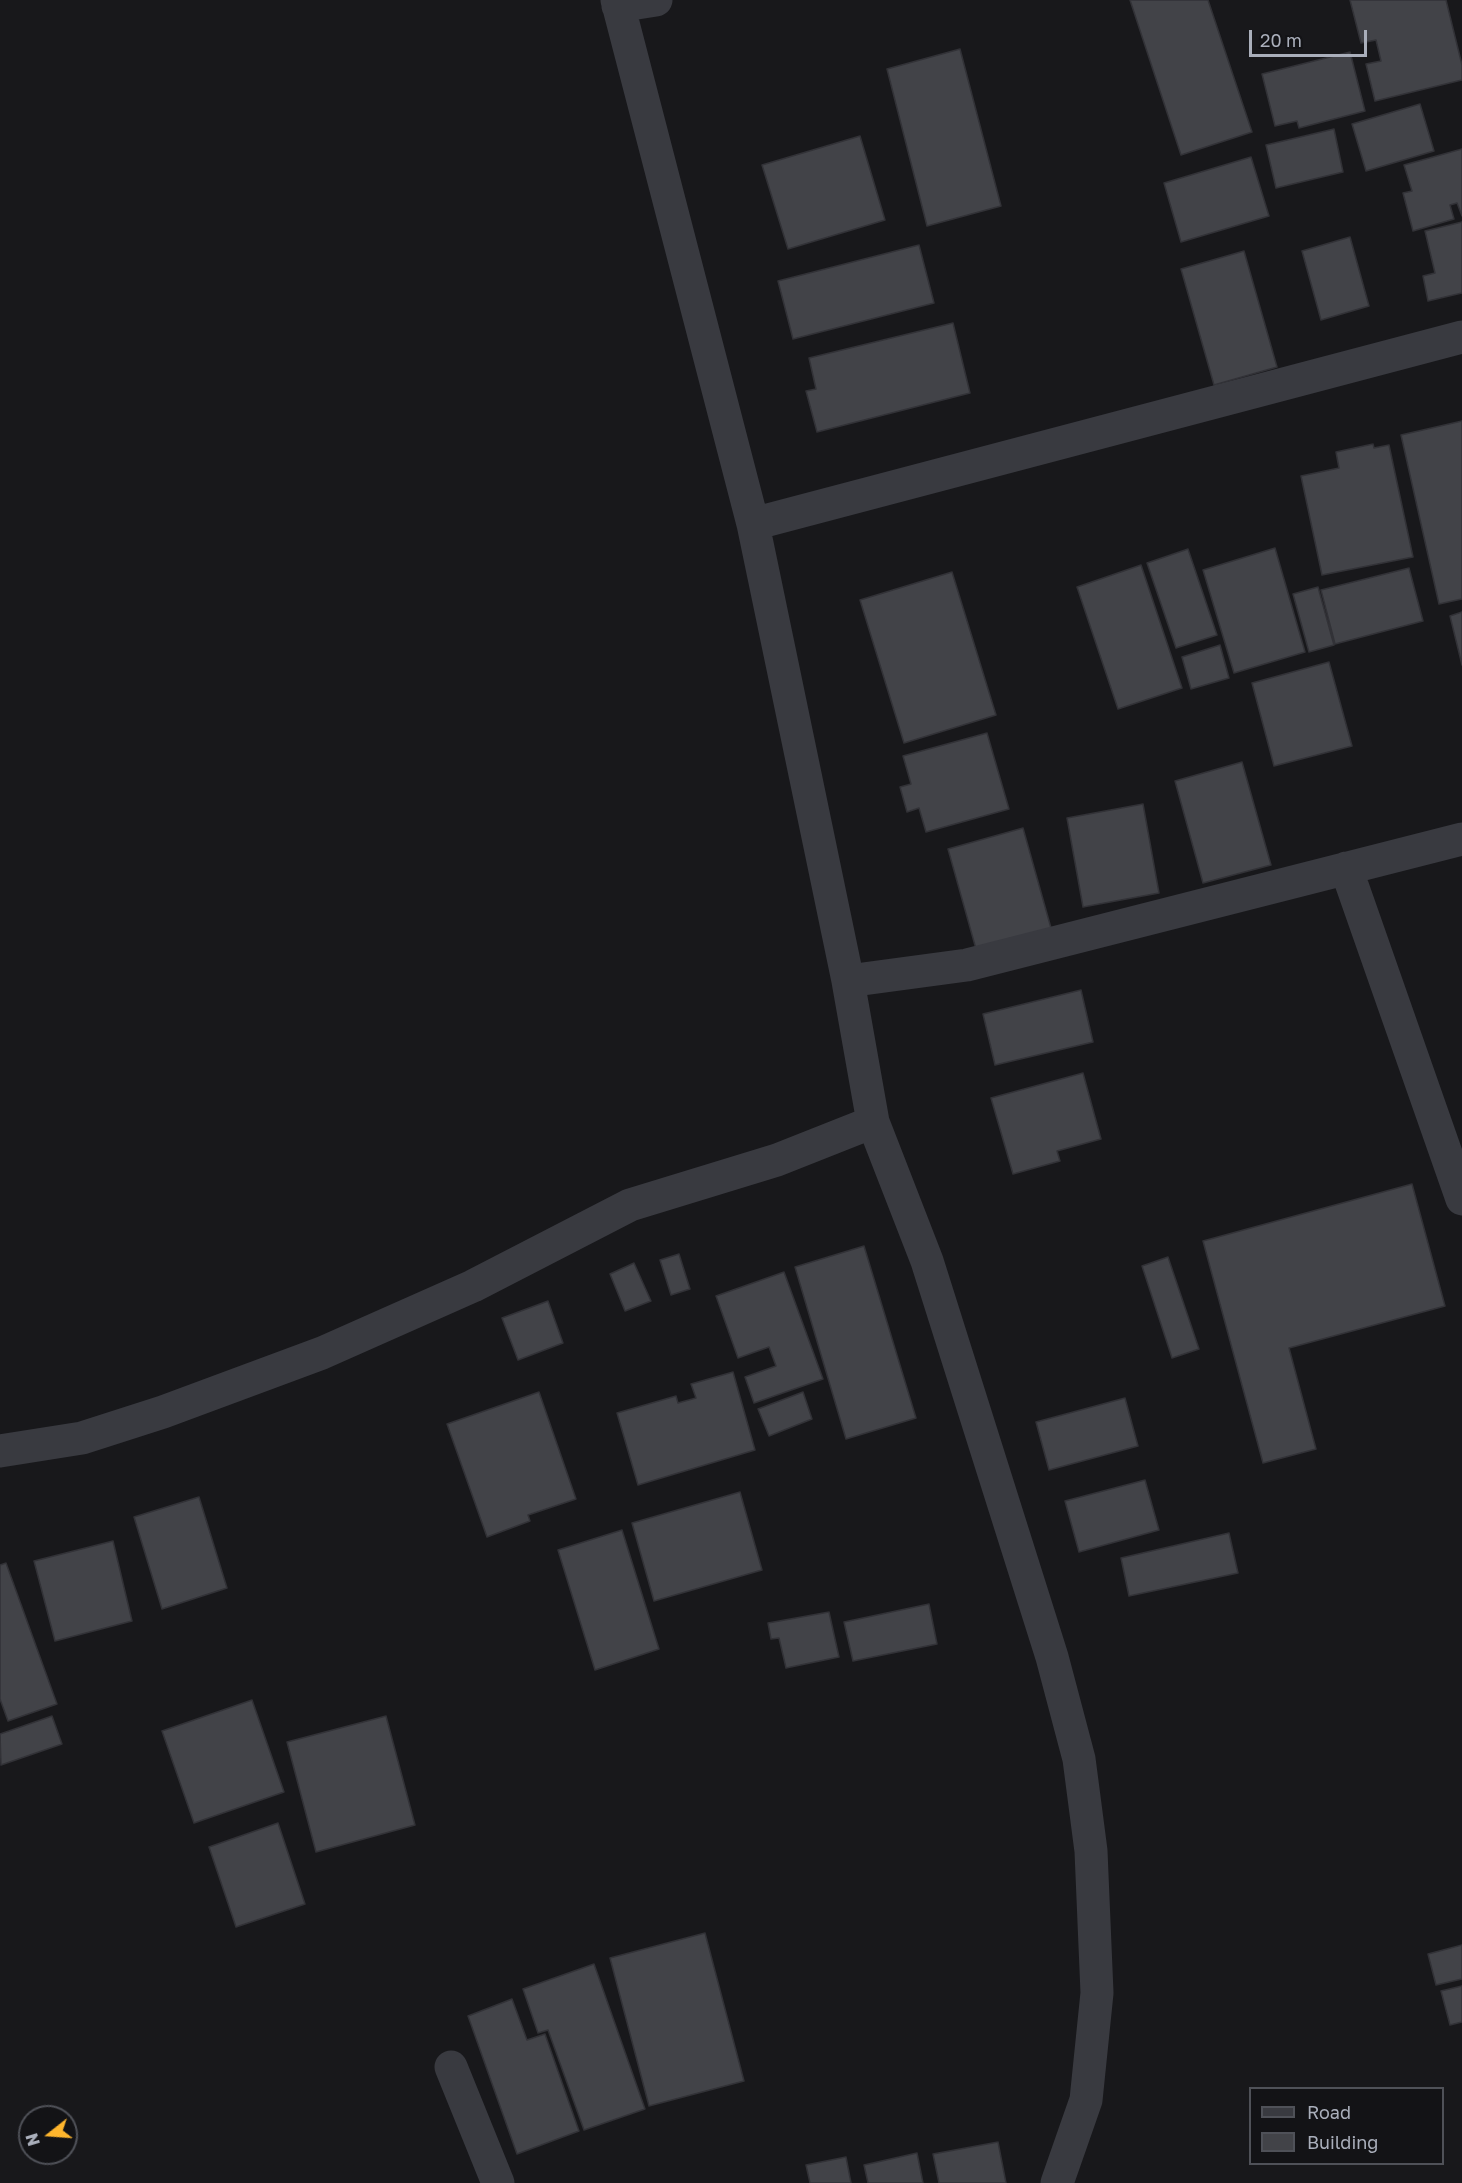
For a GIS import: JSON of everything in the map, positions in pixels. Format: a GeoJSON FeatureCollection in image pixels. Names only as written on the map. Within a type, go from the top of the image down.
{"type":"FeatureCollection","features":[{"type":"Feature","properties":{"kind":"street"},"geometry":{"type":"LineString","coordinates":[[656,0],[618,3],[753,524],[848,981],[873,1122],[927,1261],[1052,1658],[1080,1759],[1091,1851],[1097,1993],[1086,2100],[1057,2183]]}},
{"type":"Feature","properties":{"kind":"street"},"geometry":{"type":"LineString","coordinates":[[753,524],[1462,337]]}},
{"type":"Feature","properties":{"kind":"street"},"geometry":{"type":"LineString","coordinates":[[848,981],[967,965],[1462,839]]}},
{"type":"Feature","properties":{"kind":"street"},"geometry":{"type":"LineString","coordinates":[[1346,868],[1462,1199]]}},
{"type":"Feature","properties":{"kind":"street"},"geometry":{"type":"LineString","coordinates":[[0,1451],[82,1438],[163,1412],[322,1353],[472,1286],[630,1205],[777,1160],[873,1122]]}},
{"type":"Feature","properties":{"kind":"street"},"geometry":{"type":"LineString","coordinates":[[451,2067],[498,2183]]}},
{"type":"Feature","properties":{"kind":"building"},"geometry":{"type":"Polygon","coordinates":[[[1130,0],[1208,0],[1252,132],[1181,155],[1130,0]]]}},
{"type":"Feature","properties":{"kind":"building"},"geometry":{"type":"Polygon","coordinates":[[[1350,0],[1446,0],[1462,65],[1462,80],[1375,101],[1366,64],[1381,61],[1376,40],[1361,43],[1350,0]]]}},
{"type":"Feature","properties":{"kind":"building"},"geometry":{"type":"Polygon","coordinates":[[[960,49],[1001,206],[927,226],[887,69],[960,49]]]}},
{"type":"Feature","properties":{"kind":"building"},"geometry":{"type":"Polygon","coordinates":[[[1350,52],[1365,111],[1299,128],[1297,121],[1275,126],[1262,74],[1350,52]]]}},
{"type":"Feature","properties":{"kind":"building"},"geometry":{"type":"Polygon","coordinates":[[[1420,104],[1434,151],[1366,171],[1352,124],[1420,104]]]}},
{"type":"Feature","properties":{"kind":"building"},"geometry":{"type":"Polygon","coordinates":[[[1334,129],[1343,172],[1276,188],[1266,145],[1334,129]]]}},
{"type":"Feature","properties":{"kind":"building"},"geometry":{"type":"Polygon","coordinates":[[[860,136],[885,220],[788,249],[762,165],[860,136]]]}},
{"type":"Feature","properties":{"kind":"building"},"geometry":{"type":"Polygon","coordinates":[[[1462,149],[1462,216],[1457,203],[1450,205],[1454,219],[1413,231],[1403,193],[1412,191],[1404,165],[1462,149]]]}},
{"type":"Feature","properties":{"kind":"building"},"geometry":{"type":"Polygon","coordinates":[[[1251,157],[1269,216],[1181,242],[1164,183],[1251,157]]]}},
{"type":"Feature","properties":{"kind":"building"},"geometry":{"type":"Polygon","coordinates":[[[1462,222],[1462,293],[1428,301],[1423,276],[1435,273],[1425,231],[1462,222]]]}},
{"type":"Feature","properties":{"kind":"building"},"geometry":{"type":"Polygon","coordinates":[[[1350,237],[1369,306],[1321,320],[1302,251],[1350,237]]]}},
{"type":"Feature","properties":{"kind":"building"},"geometry":{"type":"Polygon","coordinates":[[[919,245],[934,303],[793,339],[778,281],[919,245]]]}},
{"type":"Feature","properties":{"kind":"building"},"geometry":{"type":"Polygon","coordinates":[[[1244,251],[1277,367],[1214,385],[1181,269],[1244,251]]]}},
{"type":"Feature","properties":{"kind":"building"},"geometry":{"type":"Polygon","coordinates":[[[953,323],[970,393],[817,432],[806,391],[816,389],[809,358],[953,323]]]}},
{"type":"Feature","properties":{"kind":"building"},"geometry":{"type":"Polygon","coordinates":[[[1462,421],[1462,599],[1439,604],[1401,435],[1462,421]]]}},
{"type":"Feature","properties":{"kind":"building"},"geometry":{"type":"Polygon","coordinates":[[[1373,444],[1374,448],[1389,445],[1413,557],[1322,575],[1301,476],[1339,468],[1336,452],[1373,444]]]}},
{"type":"Feature","properties":{"kind":"building"},"geometry":{"type":"Polygon","coordinates":[[[1275,548],[1305,652],[1234,673],[1203,570],[1275,548]]]}},
{"type":"Feature","properties":{"kind":"building"},"geometry":{"type":"Polygon","coordinates":[[[1188,549],[1217,635],[1176,648],[1147,563],[1188,549]]]}},
{"type":"Feature","properties":{"kind":"building"},"geometry":{"type":"Polygon","coordinates":[[[1141,565],[1182,688],[1118,709],[1077,587],[1141,565]]]}},
{"type":"Feature","properties":{"kind":"building"},"geometry":{"type":"Polygon","coordinates":[[[1409,568],[1423,621],[1335,644],[1321,590],[1409,568]]]}},
{"type":"Feature","properties":{"kind":"building"},"geometry":{"type":"Polygon","coordinates":[[[952,572],[996,715],[904,743],[860,600],[952,572]]]}},
{"type":"Feature","properties":{"kind":"building"},"geometry":{"type":"Polygon","coordinates":[[[1318,587],[1334,645],[1309,652],[1293,594],[1318,587]]]}},
{"type":"Feature","properties":{"kind":"building"},"geometry":{"type":"Polygon","coordinates":[[[1462,612],[1462,665],[1450,616],[1462,612]]]}},
{"type":"Feature","properties":{"kind":"building"},"geometry":{"type":"Polygon","coordinates":[[[1220,645],[1229,678],[1191,689],[1182,657],[1220,645]]]}},
{"type":"Feature","properties":{"kind":"building"},"geometry":{"type":"Polygon","coordinates":[[[1329,662],[1352,746],[1274,766],[1252,683],[1329,662]]]}},
{"type":"Feature","properties":{"kind":"building"},"geometry":{"type":"Polygon","coordinates":[[[987,733],[1009,809],[926,832],[919,808],[907,812],[900,787],[911,784],[903,756],[987,733]]]}},
{"type":"Feature","properties":{"kind":"building"},"geometry":{"type":"Polygon","coordinates":[[[1242,762],[1271,865],[1203,883],[1175,781],[1242,762]]]}},
{"type":"Feature","properties":{"kind":"building"},"geometry":{"type":"Polygon","coordinates":[[[1143,804],[1159,893],[1083,907],[1067,818],[1143,804]]]}},
{"type":"Feature","properties":{"kind":"building"},"geometry":{"type":"Polygon","coordinates":[[[1023,828],[1051,928],[976,949],[948,849],[1023,828]]]}},
{"type":"Feature","properties":{"kind":"building"},"geometry":{"type":"Polygon","coordinates":[[[1081,990],[1093,1042],[995,1065],[983,1014],[1081,990]]]}},
{"type":"Feature","properties":{"kind":"building"},"geometry":{"type":"Polygon","coordinates":[[[1083,1073],[1101,1139],[1057,1151],[1060,1161],[1013,1174],[991,1098],[1083,1073]]]}},
{"type":"Feature","properties":{"kind":"building"},"geometry":{"type":"Polygon","coordinates":[[[1412,1184],[1445,1306],[1289,1348],[1316,1449],[1263,1463],[1203,1241],[1412,1184]]]}},
{"type":"Feature","properties":{"kind":"building"},"geometry":{"type":"Polygon","coordinates":[[[864,1246],[916,1418],[846,1439],[795,1267],[864,1246]]]}},
{"type":"Feature","properties":{"kind":"building"},"geometry":{"type":"Polygon","coordinates":[[[679,1254],[690,1289],[671,1295],[660,1260],[679,1254]]]}},
{"type":"Feature","properties":{"kind":"building"},"geometry":{"type":"Polygon","coordinates":[[[1168,1257],[1199,1349],[1172,1358],[1142,1266],[1168,1257]]]}},
{"type":"Feature","properties":{"kind":"building"},"geometry":{"type":"Polygon","coordinates":[[[634,1263],[651,1301],[625,1311],[610,1274],[634,1263]]]}},
{"type":"Feature","properties":{"kind":"building"},"geometry":{"type":"Polygon","coordinates":[[[784,1272],[823,1379],[754,1403],[745,1377],[776,1366],[769,1347],[738,1358],[716,1296],[784,1272]]]}},
{"type":"Feature","properties":{"kind":"building"},"geometry":{"type":"Polygon","coordinates":[[[548,1301],[563,1343],[518,1360],[502,1318],[548,1301]]]}},
{"type":"Feature","properties":{"kind":"building"},"geometry":{"type":"Polygon","coordinates":[[[733,1372],[755,1450],[638,1485],[617,1413],[676,1396],[678,1403],[696,1398],[691,1384],[733,1372]]]}},
{"type":"Feature","properties":{"kind":"building"},"geometry":{"type":"Polygon","coordinates":[[[539,1392],[576,1499],[528,1515],[530,1521],[487,1537],[447,1424],[539,1392]]]}},
{"type":"Feature","properties":{"kind":"building"},"geometry":{"type":"Polygon","coordinates":[[[803,1392],[812,1419],[769,1436],[758,1409],[803,1392]]]}},
{"type":"Feature","properties":{"kind":"building"},"geometry":{"type":"Polygon","coordinates":[[[1125,1398],[1138,1446],[1049,1470],[1036,1422],[1125,1398]]]}},
{"type":"Feature","properties":{"kind":"building"},"geometry":{"type":"Polygon","coordinates":[[[1145,1480],[1159,1530],[1079,1552],[1065,1501],[1145,1480]]]}},
{"type":"Feature","properties":{"kind":"building"},"geometry":{"type":"Polygon","coordinates":[[[740,1492],[762,1570],[654,1601],[632,1523],[740,1492]]]}},
{"type":"Feature","properties":{"kind":"building"},"geometry":{"type":"Polygon","coordinates":[[[199,1497],[227,1588],[162,1609],[134,1517],[199,1497]]]}},
{"type":"Feature","properties":{"kind":"building"},"geometry":{"type":"Polygon","coordinates":[[[622,1530],[659,1649],[595,1670],[558,1550],[622,1530]]]}},
{"type":"Feature","properties":{"kind":"building"},"geometry":{"type":"Polygon","coordinates":[[[1229,1533],[1238,1573],[1129,1596],[1121,1558],[1229,1533]]]}},
{"type":"Feature","properties":{"kind":"building"},"geometry":{"type":"Polygon","coordinates":[[[113,1541],[132,1621],[55,1641],[34,1561],[113,1541]]]}},
{"type":"Feature","properties":{"kind":"building"},"geometry":{"type":"Polygon","coordinates":[[[6,1563],[57,1704],[8,1721],[0,1699],[0,1565],[6,1563]]]}},
{"type":"Feature","properties":{"kind":"building"},"geometry":{"type":"Polygon","coordinates":[[[929,1604],[937,1644],[853,1661],[844,1622],[929,1604]]]}},
{"type":"Feature","properties":{"kind":"building"},"geometry":{"type":"Polygon","coordinates":[[[829,1612],[839,1657],[786,1668],[779,1638],[771,1639],[768,1623],[829,1612]]]}},
{"type":"Feature","properties":{"kind":"building"},"geometry":{"type":"Polygon","coordinates":[[[252,1700],[284,1792],[194,1823],[162,1731],[252,1700]]]}},
{"type":"Feature","properties":{"kind":"building"},"geometry":{"type":"Polygon","coordinates":[[[52,1716],[62,1744],[1,1765],[0,1734],[52,1716]]]}},
{"type":"Feature","properties":{"kind":"building"},"geometry":{"type":"Polygon","coordinates":[[[386,1716],[415,1825],[316,1852],[287,1742],[386,1716]]]}},
{"type":"Feature","properties":{"kind":"building"},"geometry":{"type":"Polygon","coordinates":[[[278,1823],[305,1904],[236,1927],[209,1847],[278,1823]]]}},
{"type":"Feature","properties":{"kind":"building"},"geometry":{"type":"Polygon","coordinates":[[[705,1933],[744,2081],[649,2106],[610,1958],[705,1933]]]}},
{"type":"Feature","properties":{"kind":"building"},"geometry":{"type":"Polygon","coordinates":[[[1462,1945],[1462,1979],[1436,1985],[1428,1954],[1462,1945]]]}},
{"type":"Feature","properties":{"kind":"building"},"geometry":{"type":"Polygon","coordinates":[[[594,1964],[645,2109],[584,2130],[548,2030],[538,2033],[523,1989],[594,1964]]]}},
{"type":"Feature","properties":{"kind":"building"},"geometry":{"type":"Polygon","coordinates":[[[1462,1986],[1462,2022],[1450,2025],[1441,1991],[1462,1986]]]}},
{"type":"Feature","properties":{"kind":"building"},"geometry":{"type":"Polygon","coordinates":[[[512,1999],[527,2040],[545,2034],[579,2131],[517,2154],[468,2016],[512,1999]]]}},
{"type":"Feature","properties":{"kind":"building"},"geometry":{"type":"Polygon","coordinates":[[[998,2142],[1006,2183],[939,2183],[933,2154],[998,2142]]]}},
{"type":"Feature","properties":{"kind":"building"},"geometry":{"type":"Polygon","coordinates":[[[917,2153],[923,2183],[868,2183],[864,2165],[917,2153]]]}},
{"type":"Feature","properties":{"kind":"building"},"geometry":{"type":"Polygon","coordinates":[[[846,2157],[851,2183],[810,2183],[806,2165],[846,2157]]]}}]}
